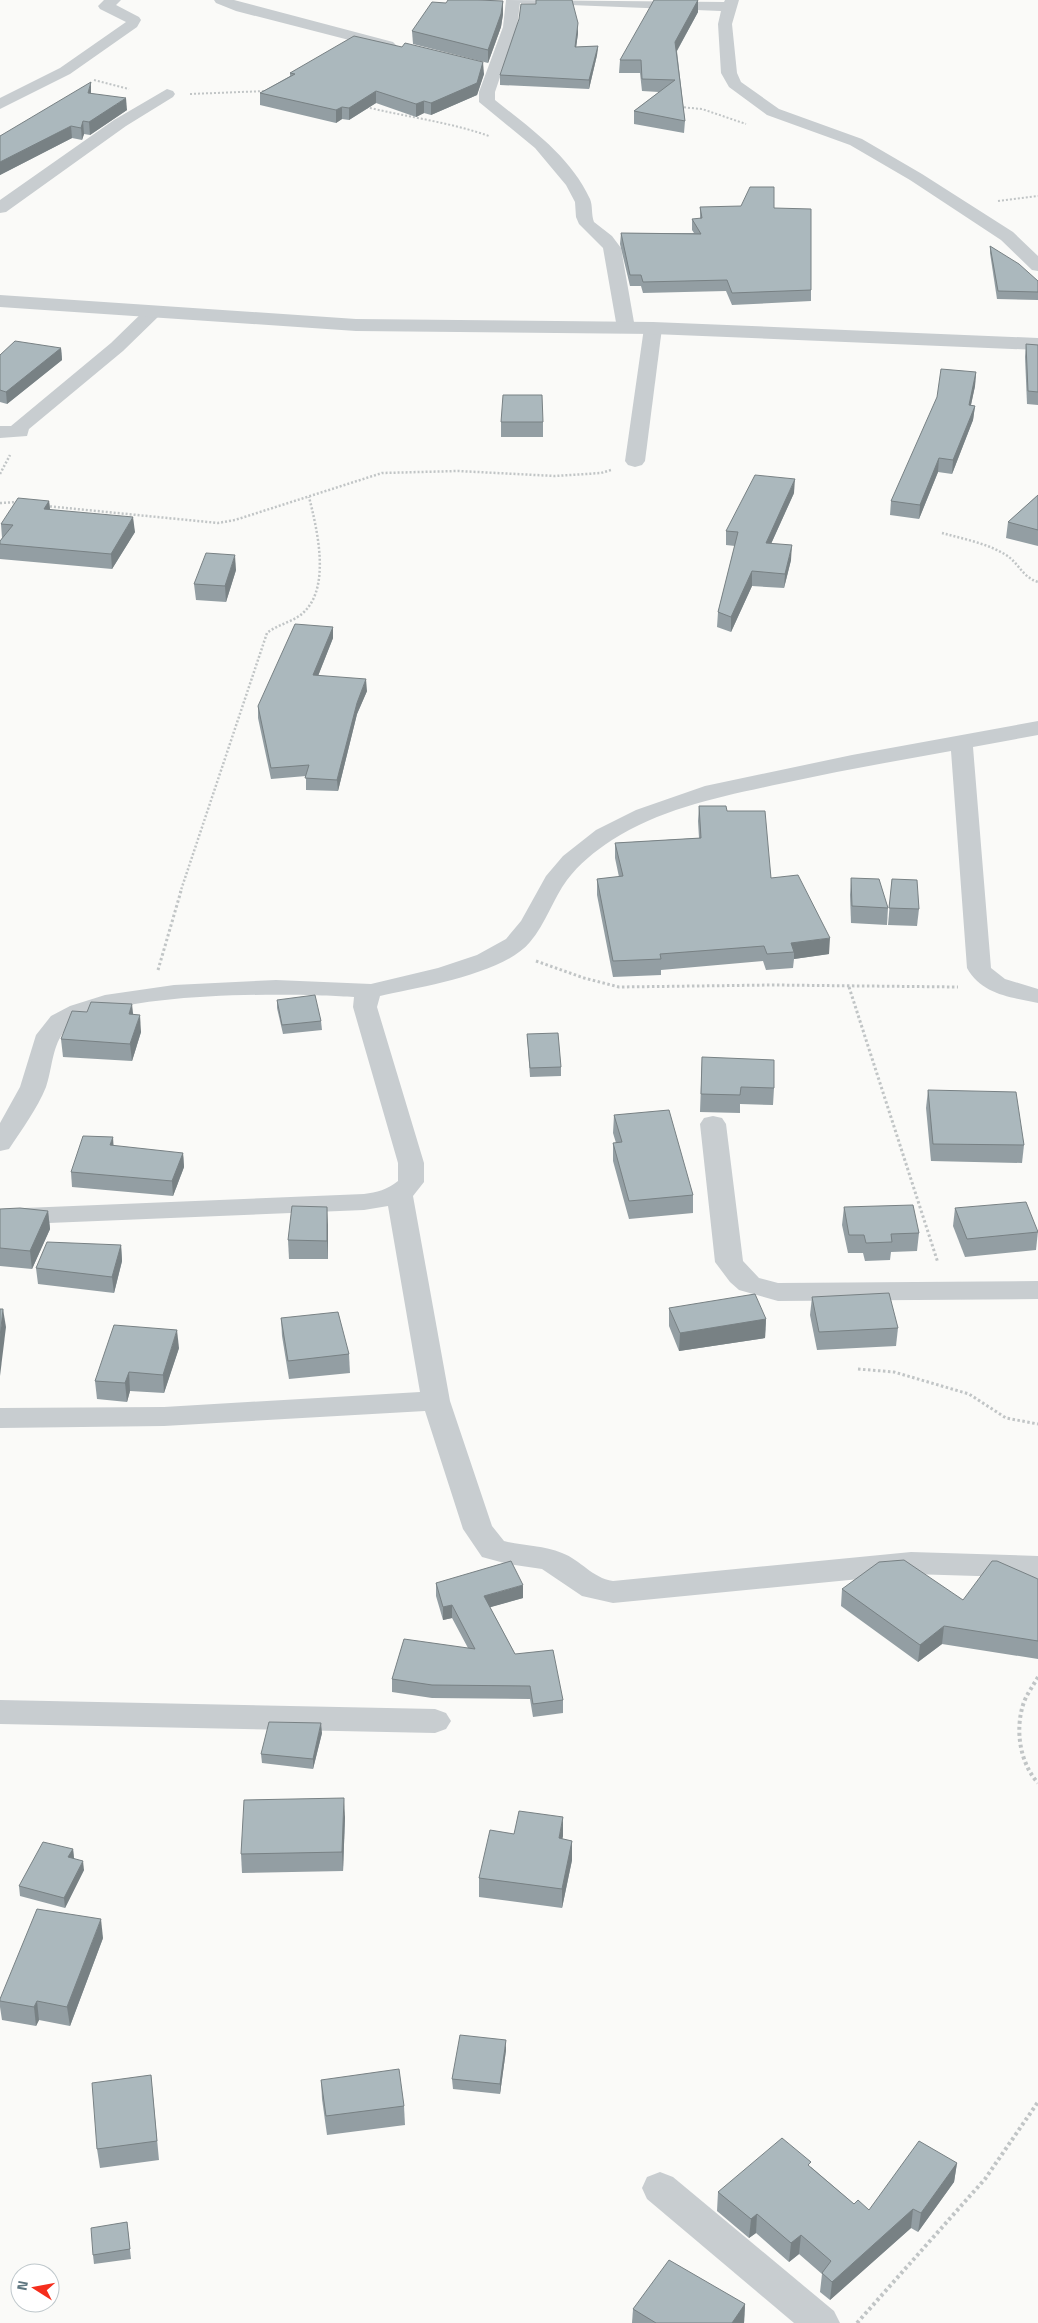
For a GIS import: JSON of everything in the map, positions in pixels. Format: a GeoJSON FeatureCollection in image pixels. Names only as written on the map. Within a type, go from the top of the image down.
{"type":"FeatureCollection","features":[{"type":"Feature","properties":{"kind":"street"},"geometry":{"type":"LineString","coordinates":[[0,104],[65,71],[134,22],[130,17],[105,6],[114,0]]}},
{"type":"Feature","properties":{"kind":"street"},"geometry":{"type":"LineString","coordinates":[[221,0],[241,8],[399,47]]}},
{"type":"Feature","properties":{"kind":"street"},"geometry":{"type":"LineString","coordinates":[[513,0],[510,27],[487,92],[487,102],[541,145],[574,184],[583,202],[584,217],[588,224],[612,248],[626,328]]}},
{"type":"Feature","properties":{"kind":"street"},"geometry":{"type":"LineString","coordinates":[[524,0],[730,3],[725,24],[729,73],[734,84],[768,109],[856,142],[916,177],[1007,236],[1038,266]]}},
{"type":"Feature","properties":{"kind":"street"},"geometry":{"type":"LineString","coordinates":[[476,66],[496,71]]}},
{"type":"Feature","properties":{"kind":"street"},"geometry":{"type":"LineString","coordinates":[[0,208],[120,123],[167,94]]}},
{"type":"Feature","properties":{"kind":"street"},"geometry":{"type":"LineString","coordinates":[[0,301],[356,326],[653,328],[1038,344]]}},
{"type":"Feature","properties":{"kind":"street"},"geometry":{"type":"LineString","coordinates":[[0,432],[20,432],[20,427],[117,347],[154,311]]}},
{"type":"Feature","properties":{"kind":"street"},"geometry":{"type":"LineString","coordinates":[[635,461],[653,328]]}},
{"type":"Feature","properties":{"kind":"street"},"geometry":{"type":"LineString","coordinates":[[0,1143],[33,1088],[42,1050],[51,1031],[60,1021],[78,1010],[107,1002],[151,995],[298,986],[371,991],[471,965],[504,951],[524,934],[549,888],[566,864],[582,850],[613,830],[682,800],[705,793],[962,741],[1038,728]]}},
{"type":"Feature","properties":{"kind":"street"},"geometry":{"type":"LineString","coordinates":[[962,741],[979,968],[985,977],[1004,987],[1038,996]]}},
{"type":"Feature","properties":{"kind":"street"},"geometry":{"type":"LineString","coordinates":[[0,1217],[364,1202],[384,1200],[399,1194],[411,1182],[411,1163],[365,1007],[365,999],[371,991]]}},
{"type":"Feature","properties":{"kind":"street"},"geometry":{"type":"LineString","coordinates":[[713,1124],[729,1262],[742,1280],[758,1288],[778,1292],[1038,1290]]}},
{"type":"Feature","properties":{"kind":"street"},"geometry":{"type":"LineString","coordinates":[[399,1194],[436,1401],[478,1529],[493,1549],[555,1562],[592,1589],[613,1592],[911,1563],[1038,1567]]}},
{"type":"Feature","properties":{"kind":"street"},"geometry":{"type":"LineString","coordinates":[[0,1418],[68,1419],[246,1415],[436,1401]]}},
{"type":"Feature","properties":{"kind":"street"},"geometry":{"type":"LineString","coordinates":[[0,1712],[435,1721]]}},
{"type":"Feature","properties":{"kind":"street"},"geometry":{"type":"LineString","coordinates":[[660,2188],[822,2323]]}},
{"type":"Feature","properties":{"kind":"path"},"geometry":{"type":"LineString","coordinates":[[65,71],[120,88],[167,94],[274,92]]}},
{"type":"Feature","properties":{"kind":"path"},"geometry":{"type":"LineString","coordinates":[[365,106],[411,118],[461,126],[498,138],[541,145]]}},
{"type":"Feature","properties":{"kind":"path"},"geometry":{"type":"LineString","coordinates":[[44,505],[218,523],[235,520],[382,473],[458,471],[555,476],[601,473],[635,461]]}},
{"type":"Feature","properties":{"kind":"path"},"geometry":{"type":"LineString","coordinates":[[151,995],[172,919],[233,730],[267,633],[277,624],[304,613],[315,601],[320,566],[316,523],[309,497]]}},
{"type":"Feature","properties":{"kind":"path"},"geometry":{"type":"LineString","coordinates":[[0,503],[25,503]]}},
{"type":"Feature","properties":{"kind":"path"},"geometry":{"type":"LineString","coordinates":[[942,533],[1004,553],[1014,561],[1024,578],[1038,582]]}},
{"type":"Feature","properties":{"kind":"path"},"geometry":{"type":"LineString","coordinates":[[504,951],[584,978],[619,987],[773,985],[1004,987]]}},
{"type":"Feature","properties":{"kind":"path"},"geometry":{"type":"LineString","coordinates":[[849,987],[947,1290]]}},
{"type":"Feature","properties":{"kind":"path"},"geometry":{"type":"LineString","coordinates":[[858,1370],[894,1372],[969,1394],[1006,1418],[1038,1424]]}},
{"type":"Feature","properties":{"kind":"path"},"geometry":{"type":"LineString","coordinates":[[1038,1677],[1022,1707],[1020,1745],[1030,1775],[1038,1783]]}},
{"type":"Feature","properties":{"kind":"path"},"geometry":{"type":"LineString","coordinates":[[857,2323],[985,2179],[1038,2102]]}},
{"type":"Feature","properties":{"kind":"building"},"geometry":{"type":"Polygon","coordinates":[[[448,0],[503,1],[501,14],[488,50],[412,31],[432,2],[446,3],[448,0]]]}},
{"type":"Feature","properties":{"kind":"building"},"geometry":{"type":"Polygon","coordinates":[[[536,0],[572,0],[578,23],[575,47],[598,46],[589,80],[500,75],[519,19],[521,4],[536,4],[536,0]]]}},
{"type":"Feature","properties":{"kind":"building"},"geometry":{"type":"Polygon","coordinates":[[[654,0],[698,0],[675,42],[685,121],[634,111],[675,80],[642,79],[641,60],[620,60],[654,0]]]}},
{"type":"Feature","properties":{"kind":"building"},"geometry":{"type":"Polygon","coordinates":[[[354,36],[402,47],[405,43],[483,62],[477,83],[431,103],[424,101],[416,104],[376,91],[349,108],[342,107],[336,110],[260,93],[295,74],[290,73],[354,36]]]}},
{"type":"Feature","properties":{"kind":"building"},"geometry":{"type":"Polygon","coordinates":[[[91,82],[88,93],[126,98],[89,122],[83,121],[81,128],[71,126],[0,162],[0,136],[91,82]]]}},
{"type":"Feature","properties":{"kind":"building"},"geometry":{"type":"Polygon","coordinates":[[[750,187],[774,187],[774,208],[811,209],[811,290],[732,293],[727,280],[643,282],[641,275],[630,275],[621,233],[701,234],[692,219],[702,218],[700,207],[741,206],[750,187]]]}},
{"type":"Feature","properties":{"kind":"building"},"geometry":{"type":"Polygon","coordinates":[[[990,246],[1019,264],[1038,281],[1038,292],[998,291],[990,246]]]}},
{"type":"Feature","properties":{"kind":"building"},"geometry":{"type":"Polygon","coordinates":[[[15,341],[61,348],[6,392],[0,390],[0,355],[15,341]]]}},
{"type":"Feature","properties":{"kind":"building"},"geometry":{"type":"Polygon","coordinates":[[[1026,344],[1038,345],[1038,392],[1028,391],[1026,344]]]}},
{"type":"Feature","properties":{"kind":"building"},"geometry":{"type":"Polygon","coordinates":[[[941,369],[976,372],[969,405],[975,406],[953,460],[939,458],[920,505],[891,501],[937,397],[941,369]]]}},
{"type":"Feature","properties":{"kind":"building"},"geometry":{"type":"Polygon","coordinates":[[[503,395],[542,395],[543,422],[501,422],[503,395]]]}},
{"type":"Feature","properties":{"kind":"building"},"geometry":{"type":"Polygon","coordinates":[[[755,475],[795,479],[766,543],[792,545],[785,574],[752,571],[731,617],[718,612],[738,532],[726,531],[755,475]]]}},
{"type":"Feature","properties":{"kind":"building"},"geometry":{"type":"Polygon","coordinates":[[[1038,495],[1038,530],[1008,522],[1038,495]]]}},
{"type":"Feature","properties":{"kind":"building"},"geometry":{"type":"Polygon","coordinates":[[[18,498],[49,501],[44,509],[133,517],[111,554],[0,544],[0,541],[13,525],[1,524],[18,498]]]}},
{"type":"Feature","properties":{"kind":"building"},"geometry":{"type":"Polygon","coordinates":[[[206,553],[235,555],[225,586],[194,584],[206,553]]]}},
{"type":"Feature","properties":{"kind":"building"},"geometry":{"type":"Polygon","coordinates":[[[295,624],[333,627],[313,675],[366,679],[357,703],[337,780],[305,778],[309,765],[271,768],[258,706],[295,624]]]}},
{"type":"Feature","properties":{"kind":"building"},"geometry":{"type":"Polygon","coordinates":[[[699,806],[726,806],[727,811],[765,811],[771,878],[798,875],[830,938],[791,943],[794,952],[767,954],[764,946],[660,954],[661,959],[613,961],[597,879],[623,876],[615,843],[701,838],[699,806]]]}},
{"type":"Feature","properties":{"kind":"building"},"geometry":{"type":"Polygon","coordinates":[[[851,878],[879,879],[888,908],[852,906],[851,878]]]}},
{"type":"Feature","properties":{"kind":"building"},"geometry":{"type":"Polygon","coordinates":[[[892,879],[917,880],[919,909],[889,908],[892,879]]]}},
{"type":"Feature","properties":{"kind":"building"},"geometry":{"type":"Polygon","coordinates":[[[315,995],[321,1021],[282,1025],[277,1000],[315,995]]]}},
{"type":"Feature","properties":{"kind":"building"},"geometry":{"type":"Polygon","coordinates":[[[91,1002],[132,1004],[129,1014],[140,1015],[130,1044],[61,1039],[72,1011],[87,1012],[91,1002]]]}},
{"type":"Feature","properties":{"kind":"building"},"geometry":{"type":"Polygon","coordinates":[[[558,1033],[561,1067],[530,1068],[527,1034],[558,1033]]]}},
{"type":"Feature","properties":{"kind":"building"},"geometry":{"type":"Polygon","coordinates":[[[702,1057],[774,1060],[774,1088],[741,1087],[740,1095],[701,1094],[702,1057]]]}},
{"type":"Feature","properties":{"kind":"building"},"geometry":{"type":"Polygon","coordinates":[[[928,1090],[1016,1092],[1024,1145],[933,1144],[928,1090]]]}},
{"type":"Feature","properties":{"kind":"building"},"geometry":{"type":"Polygon","coordinates":[[[669,1110],[693,1195],[629,1201],[613,1143],[622,1142],[614,1115],[669,1110]]]}},
{"type":"Feature","properties":{"kind":"building"},"geometry":{"type":"Polygon","coordinates":[[[83,1136],[113,1137],[110,1145],[183,1153],[172,1181],[71,1172],[83,1136]]]}},
{"type":"Feature","properties":{"kind":"building"},"geometry":{"type":"Polygon","coordinates":[[[1026,1202],[1038,1232],[967,1239],[955,1208],[1026,1202]]]}},
{"type":"Feature","properties":{"kind":"building"},"geometry":{"type":"Polygon","coordinates":[[[913,1205],[919,1233],[891,1234],[892,1242],[866,1243],[864,1235],[849,1235],[844,1207],[913,1205]]]}},
{"type":"Feature","properties":{"kind":"building"},"geometry":{"type":"Polygon","coordinates":[[[292,1206],[327,1207],[327,1241],[288,1240],[292,1206]]]}},
{"type":"Feature","properties":{"kind":"building"},"geometry":{"type":"Polygon","coordinates":[[[20,1208],[48,1211],[30,1251],[0,1248],[0,1209],[20,1208]]]}},
{"type":"Feature","properties":{"kind":"building"},"geometry":{"type":"Polygon","coordinates":[[[47,1242],[121,1245],[112,1277],[36,1268],[47,1242]]]}},
{"type":"Feature","properties":{"kind":"building"},"geometry":{"type":"Polygon","coordinates":[[[889,1293],[898,1328],[819,1332],[812,1297],[889,1293]]]}},
{"type":"Feature","properties":{"kind":"building"},"geometry":{"type":"Polygon","coordinates":[[[755,1294],[766,1319],[680,1333],[669,1308],[755,1294]]]}},
{"type":"Feature","properties":{"kind":"building"},"geometry":{"type":"Polygon","coordinates":[[[0,1309],[3,1309],[0,1337],[0,1309]]]}},
{"type":"Feature","properties":{"kind":"building"},"geometry":{"type":"Polygon","coordinates":[[[338,1312],[349,1354],[288,1361],[281,1318],[338,1312]]]}},
{"type":"Feature","properties":{"kind":"building"},"geometry":{"type":"Polygon","coordinates":[[[114,1325],[177,1330],[163,1375],[129,1372],[125,1383],[95,1381],[114,1325]]]}},
{"type":"Feature","properties":{"kind":"building"},"geometry":{"type":"Polygon","coordinates":[[[904,1560],[963,1600],[992,1561],[997,1561],[1038,1579],[1038,1641],[944,1626],[920,1645],[842,1589],[879,1562],[904,1560]]]}},
{"type":"Feature","properties":{"kind":"building"},"geometry":{"type":"Polygon","coordinates":[[[511,1561],[523,1585],[484,1596],[515,1654],[553,1650],[563,1700],[533,1704],[530,1686],[432,1685],[392,1679],[404,1639],[475,1649],[452,1605],[443,1607],[436,1583],[511,1561]]]}},
{"type":"Feature","properties":{"kind":"building"},"geometry":{"type":"Polygon","coordinates":[[[269,1722],[321,1723],[313,1759],[261,1754],[269,1722]]]}},
{"type":"Feature","properties":{"kind":"building"},"geometry":{"type":"Polygon","coordinates":[[[344,1798],[342,1852],[241,1854],[244,1800],[344,1798]]]}},
{"type":"Feature","properties":{"kind":"building"},"geometry":{"type":"Polygon","coordinates":[[[519,1811],[563,1817],[559,1838],[572,1841],[562,1889],[479,1878],[490,1830],[514,1834],[519,1811]]]}},
{"type":"Feature","properties":{"kind":"building"},"geometry":{"type":"Polygon","coordinates":[[[43,1842],[73,1849],[68,1857],[83,1861],[64,1898],[19,1886],[43,1842]]]}},
{"type":"Feature","properties":{"kind":"building"},"geometry":{"type":"Polygon","coordinates":[[[37,1909],[101,1919],[67,2007],[37,2001],[34,2007],[0,2001],[37,1909]]]}},
{"type":"Feature","properties":{"kind":"building"},"geometry":{"type":"Polygon","coordinates":[[[460,2035],[506,2040],[500,2084],[452,2079],[460,2035]]]}},
{"type":"Feature","properties":{"kind":"building"},"geometry":{"type":"Polygon","coordinates":[[[399,2069],[404,2106],[326,2116],[321,2080],[399,2069]]]}},
{"type":"Feature","properties":{"kind":"building"},"geometry":{"type":"Polygon","coordinates":[[[151,2075],[157,2141],[97,2149],[92,2083],[151,2075]]]}},
{"type":"Feature","properties":{"kind":"building"},"geometry":{"type":"Polygon","coordinates":[[[782,2138],[811,2162],[808,2165],[854,2204],[858,2200],[869,2210],[919,2141],[957,2163],[921,2213],[913,2209],[832,2282],[822,2273],[831,2261],[801,2235],[791,2243],[757,2214],[751,2219],[718,2192],[782,2138]]]}},
{"type":"Feature","properties":{"kind":"building"},"geometry":{"type":"Polygon","coordinates":[[[127,2222],[130,2249],[93,2255],[91,2228],[127,2222]]]}},
{"type":"Feature","properties":{"kind":"building"},"geometry":{"type":"Polygon","coordinates":[[[669,2260],[745,2304],[732,2323],[656,2323],[633,2309],[669,2260]]]}}]}
